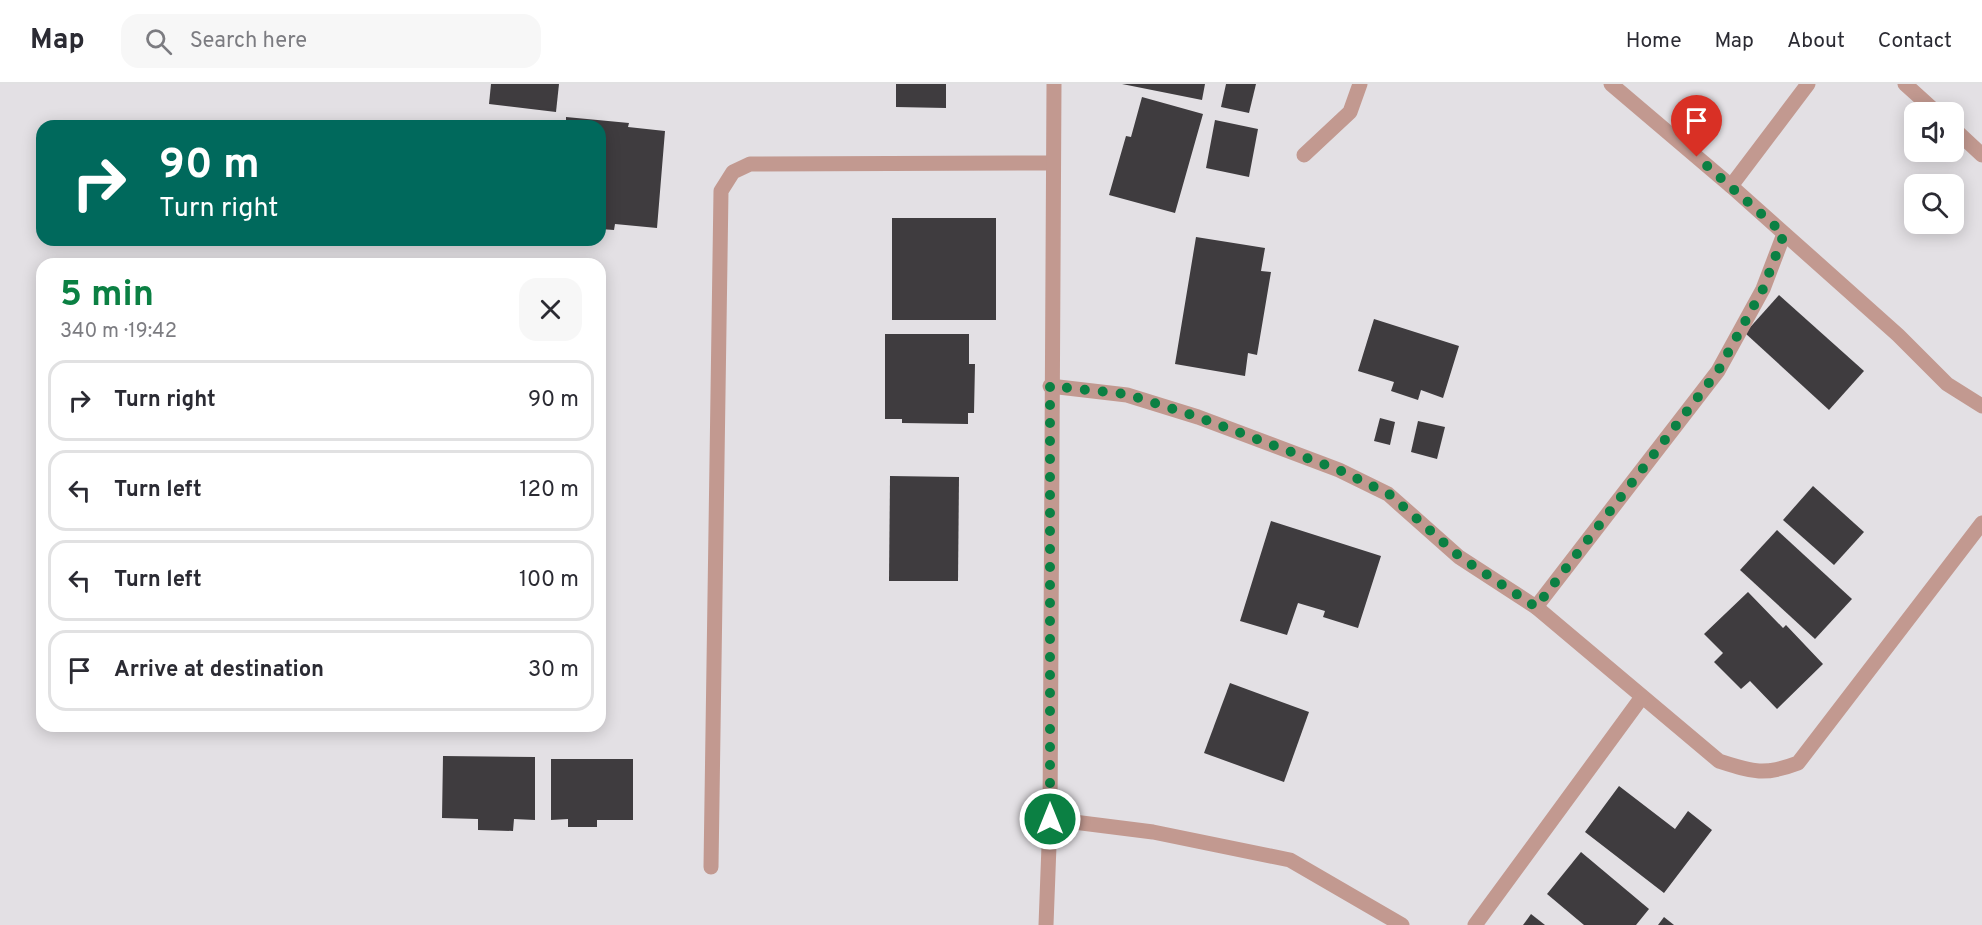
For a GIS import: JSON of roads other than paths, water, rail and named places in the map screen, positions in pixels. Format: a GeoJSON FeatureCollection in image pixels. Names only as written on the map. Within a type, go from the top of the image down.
{"type":"FeatureCollection","features":[{"type":"Feature","properties":{"kind":"street"},"geometry":{"type":"LineString","coordinates":[[1046,925],[1050,819],[1050,386],[1054,84]]}},
{"type":"Feature","properties":{"kind":"street"},"geometry":{"type":"LineString","coordinates":[[1304,155],[1350,112],[1360,84]]}},
{"type":"Feature","properties":{"kind":"street"},"geometry":{"type":"LineString","coordinates":[[1611,84],[1731,186],[1947,384],[1982,406]]}},
{"type":"Feature","properties":{"kind":"street"},"geometry":{"type":"LineString","coordinates":[[1731,186],[1808,84]]}},
{"type":"Feature","properties":{"kind":"street"},"geometry":{"type":"LineString","coordinates":[[1905,84],[1925,102]]}},
{"type":"Feature","properties":{"kind":"street"},"geometry":{"type":"LineString","coordinates":[[1964,138],[1982,155]]}},
{"type":"Feature","properties":{"kind":"street"},"geometry":{"type":"LineString","coordinates":[[711,867],[722,191],[733,172],[750,164],[1053,163]]}},
{"type":"Feature","properties":{"kind":"street"},"geometry":{"type":"LineString","coordinates":[[1536,607],[1718,371],[1763,289],[1784,234]]}},
{"type":"Feature","properties":{"kind":"street"},"geometry":{"type":"LineString","coordinates":[[1050,386],[1126,394],[1198,417],[1339,470],[1389,494],[1460,557],[1536,607],[1719,761],[1750,771],[1776,771],[1798,763],[1982,523]]}},
{"type":"Feature","properties":{"kind":"street"},"geometry":{"type":"LineString","coordinates":[[1475,925],[1642,697]]}},
{"type":"Feature","properties":{"kind":"street"},"geometry":{"type":"LineString","coordinates":[[1050,819],[1153,832],[1290,860],[1402,925]]}}]}
